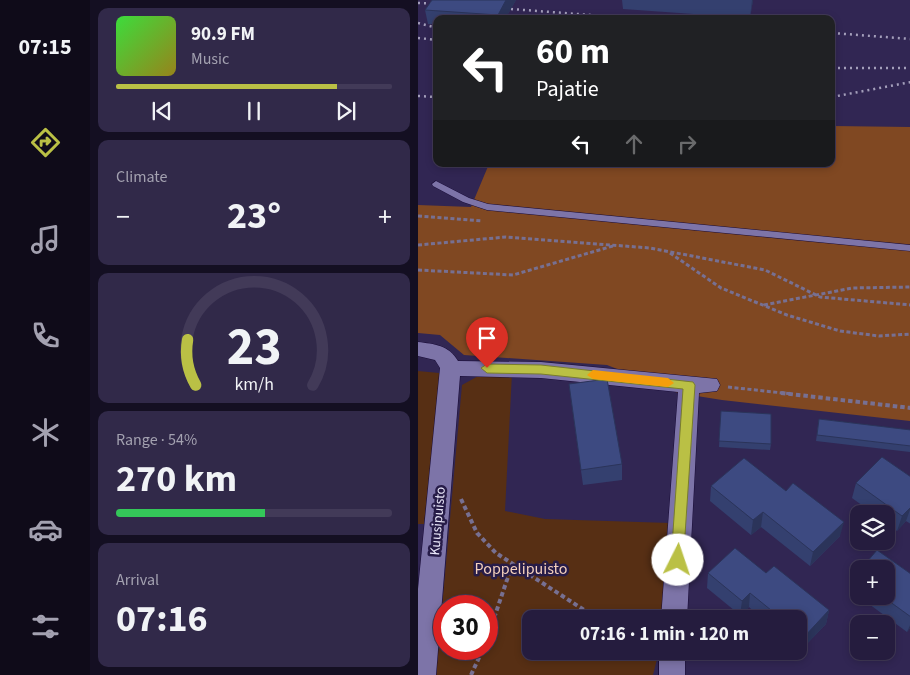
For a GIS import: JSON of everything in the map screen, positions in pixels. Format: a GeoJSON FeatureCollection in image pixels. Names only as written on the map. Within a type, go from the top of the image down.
{"type":"FeatureCollection","features":[{"type":"Feature","properties":{"kind":"street"},"geometry":{"type":"LineString","coordinates":[[418,349],[443,355],[449,361],[450,368],[541,370],[699,385],[675,610]]}},
{"type":"Feature","properties":{"kind":"street","name":"Kuusipuisto"},"geometry":{"type":"LineString","coordinates":[[423,675],[450,368]]}},
{"type":"Feature","properties":{"kind":"street"},"geometry":{"type":"LineString","coordinates":[[672,660],[672,675]]}},
{"type":"Feature","properties":{"kind":"lane"},"geometry":{"type":"LineString","coordinates":[[436,184],[466,200],[487,207],[910,248]]}},
{"type":"Feature","properties":{"kind":"path"},"geometry":{"type":"LineString","coordinates":[[418,245],[506,237],[669,252],[765,270],[820,297],[910,305]]}},
{"type":"Feature","properties":{"kind":"path"},"geometry":{"type":"LineString","coordinates":[[418,270],[513,275],[616,246]]}},
{"type":"Feature","properties":{"kind":"path"},"geometry":{"type":"LineString","coordinates":[[669,252],[721,288],[840,332],[879,336],[910,334]]}},
{"type":"Feature","properties":{"kind":"path"},"geometry":{"type":"LineString","coordinates":[[763,305],[852,288],[910,287]]}},
{"type":"Feature","properties":{"kind":"path"},"geometry":{"type":"LineString","coordinates":[[699,385],[910,408]]}},
{"type":"Feature","properties":{"kind":"path"},"geometry":{"type":"LineString","coordinates":[[459,496],[477,533],[496,553],[584,610]]}},
{"type":"Feature","properties":{"kind":"path"},"geometry":{"type":"LineString","coordinates":[[498,606],[512,565]]}},
{"type":"Feature","properties":{"kind":"path"},"geometry":{"type":"LineString","coordinates":[[471,675],[478,660]]}},
{"type":"Feature","properties":{"kind":"green space"},"geometry":{"type":"Polygon","coordinates":[[[418,371],[439,373],[440,381],[424,524],[418,524],[418,371]]]}},
{"type":"Feature","properties":{"kind":"green space","name":"Poppelipuisto"},"geometry":{"type":"Polygon","coordinates":[[[512,373],[505,511],[545,519],[670,523],[662,610],[522,610],[522,660],[657,660],[653,675],[436,675],[437,660],[498,660],[498,595],[443,595],[462,385],[480,375],[512,373]]]}},
{"type":"Feature","properties":{"kind":"shaded area"},"geometry":{"type":"Polygon","coordinates":[[[835,126],[910,127],[910,421],[722,400],[678,393],[607,365],[464,355],[440,335],[418,333],[418,205],[471,207],[488,167],[835,167],[835,126]]]}},
{"type":"Feature","properties":{"kind":"building"},"geometry":{"type":"Polygon","coordinates":[[[432,0],[506,0],[498,15],[425,10],[432,0]]]}},
{"type":"Feature","properties":{"kind":"building"},"geometry":{"type":"Polygon","coordinates":[[[607,379],[622,464],[581,470],[569,384],[607,379]]]}},
{"type":"Feature","properties":{"kind":"building"},"geometry":{"type":"Polygon","coordinates":[[[721,411],[771,414],[771,444],[719,441],[721,411]]]}},
{"type":"Feature","properties":{"kind":"building"},"geometry":{"type":"Polygon","coordinates":[[[819,419],[911,430],[911,446],[817,435],[819,419]]]}},
{"type":"Feature","properties":{"kind":"building"},"geometry":{"type":"Polygon","coordinates":[[[882,457],[911,477],[911,507],[902,516],[895,511],[895,505],[887,505],[856,483],[882,457]]]}},
{"type":"Feature","properties":{"kind":"building"},"geometry":{"type":"Polygon","coordinates":[[[744,458],[786,491],[793,483],[844,522],[813,552],[763,512],[753,520],[711,486],[744,458]]]}},
{"type":"Feature","properties":{"kind":"building"},"geometry":{"type":"Polygon","coordinates":[[[735,548],[766,573],[774,566],[829,610],[807,634],[807,610],[771,610],[750,593],[742,601],[708,573],[735,548]]]}},
{"type":"Feature","properties":{"kind":"building"},"geometry":{"type":"Polygon","coordinates":[[[877,550],[891,560],[869,560],[877,550]]]}},
{"type":"Feature","properties":{"kind":"building"},"geometry":{"type":"Polygon","coordinates":[[[895,563],[911,574],[911,617],[894,605],[895,563]]]}},
{"type":"Feature","properties":{"kind":"railway"},"geometry":{"type":"LineString","coordinates":[[418,3],[441,4]]}},
{"type":"Feature","properties":{"kind":"railway"},"geometry":{"type":"LineString","coordinates":[[511,9],[591,15]]}},
{"type":"Feature","properties":{"kind":"railway"},"geometry":{"type":"LineString","coordinates":[[418,23],[433,27]]}},
{"type":"Feature","properties":{"kind":"railway"},"geometry":{"type":"LineString","coordinates":[[835,33],[911,39]]}},
{"type":"Feature","properties":{"kind":"railway"},"geometry":{"type":"LineString","coordinates":[[418,38],[433,40]]}},
{"type":"Feature","properties":{"kind":"railway"},"geometry":{"type":"LineString","coordinates":[[835,68],[911,68]]}},
{"type":"Feature","properties":{"kind":"railway"},"geometry":{"type":"LineString","coordinates":[[835,96],[911,82]]}},
{"type":"Feature","properties":{"kind":"railway"},"geometry":{"type":"LineString","coordinates":[[418,96],[433,97]]}},
{"type":"Feature","properties":{"kind":"slow traffic"},"geometry":{"type":"LineString","coordinates":[[593,375],[668,383]]}},
{"type":"Feature","properties":{"kind":"route"},"geometry":{"type":"LineString","coordinates":[[487,368],[541,370],[689,385],[678,560]]}}]}
